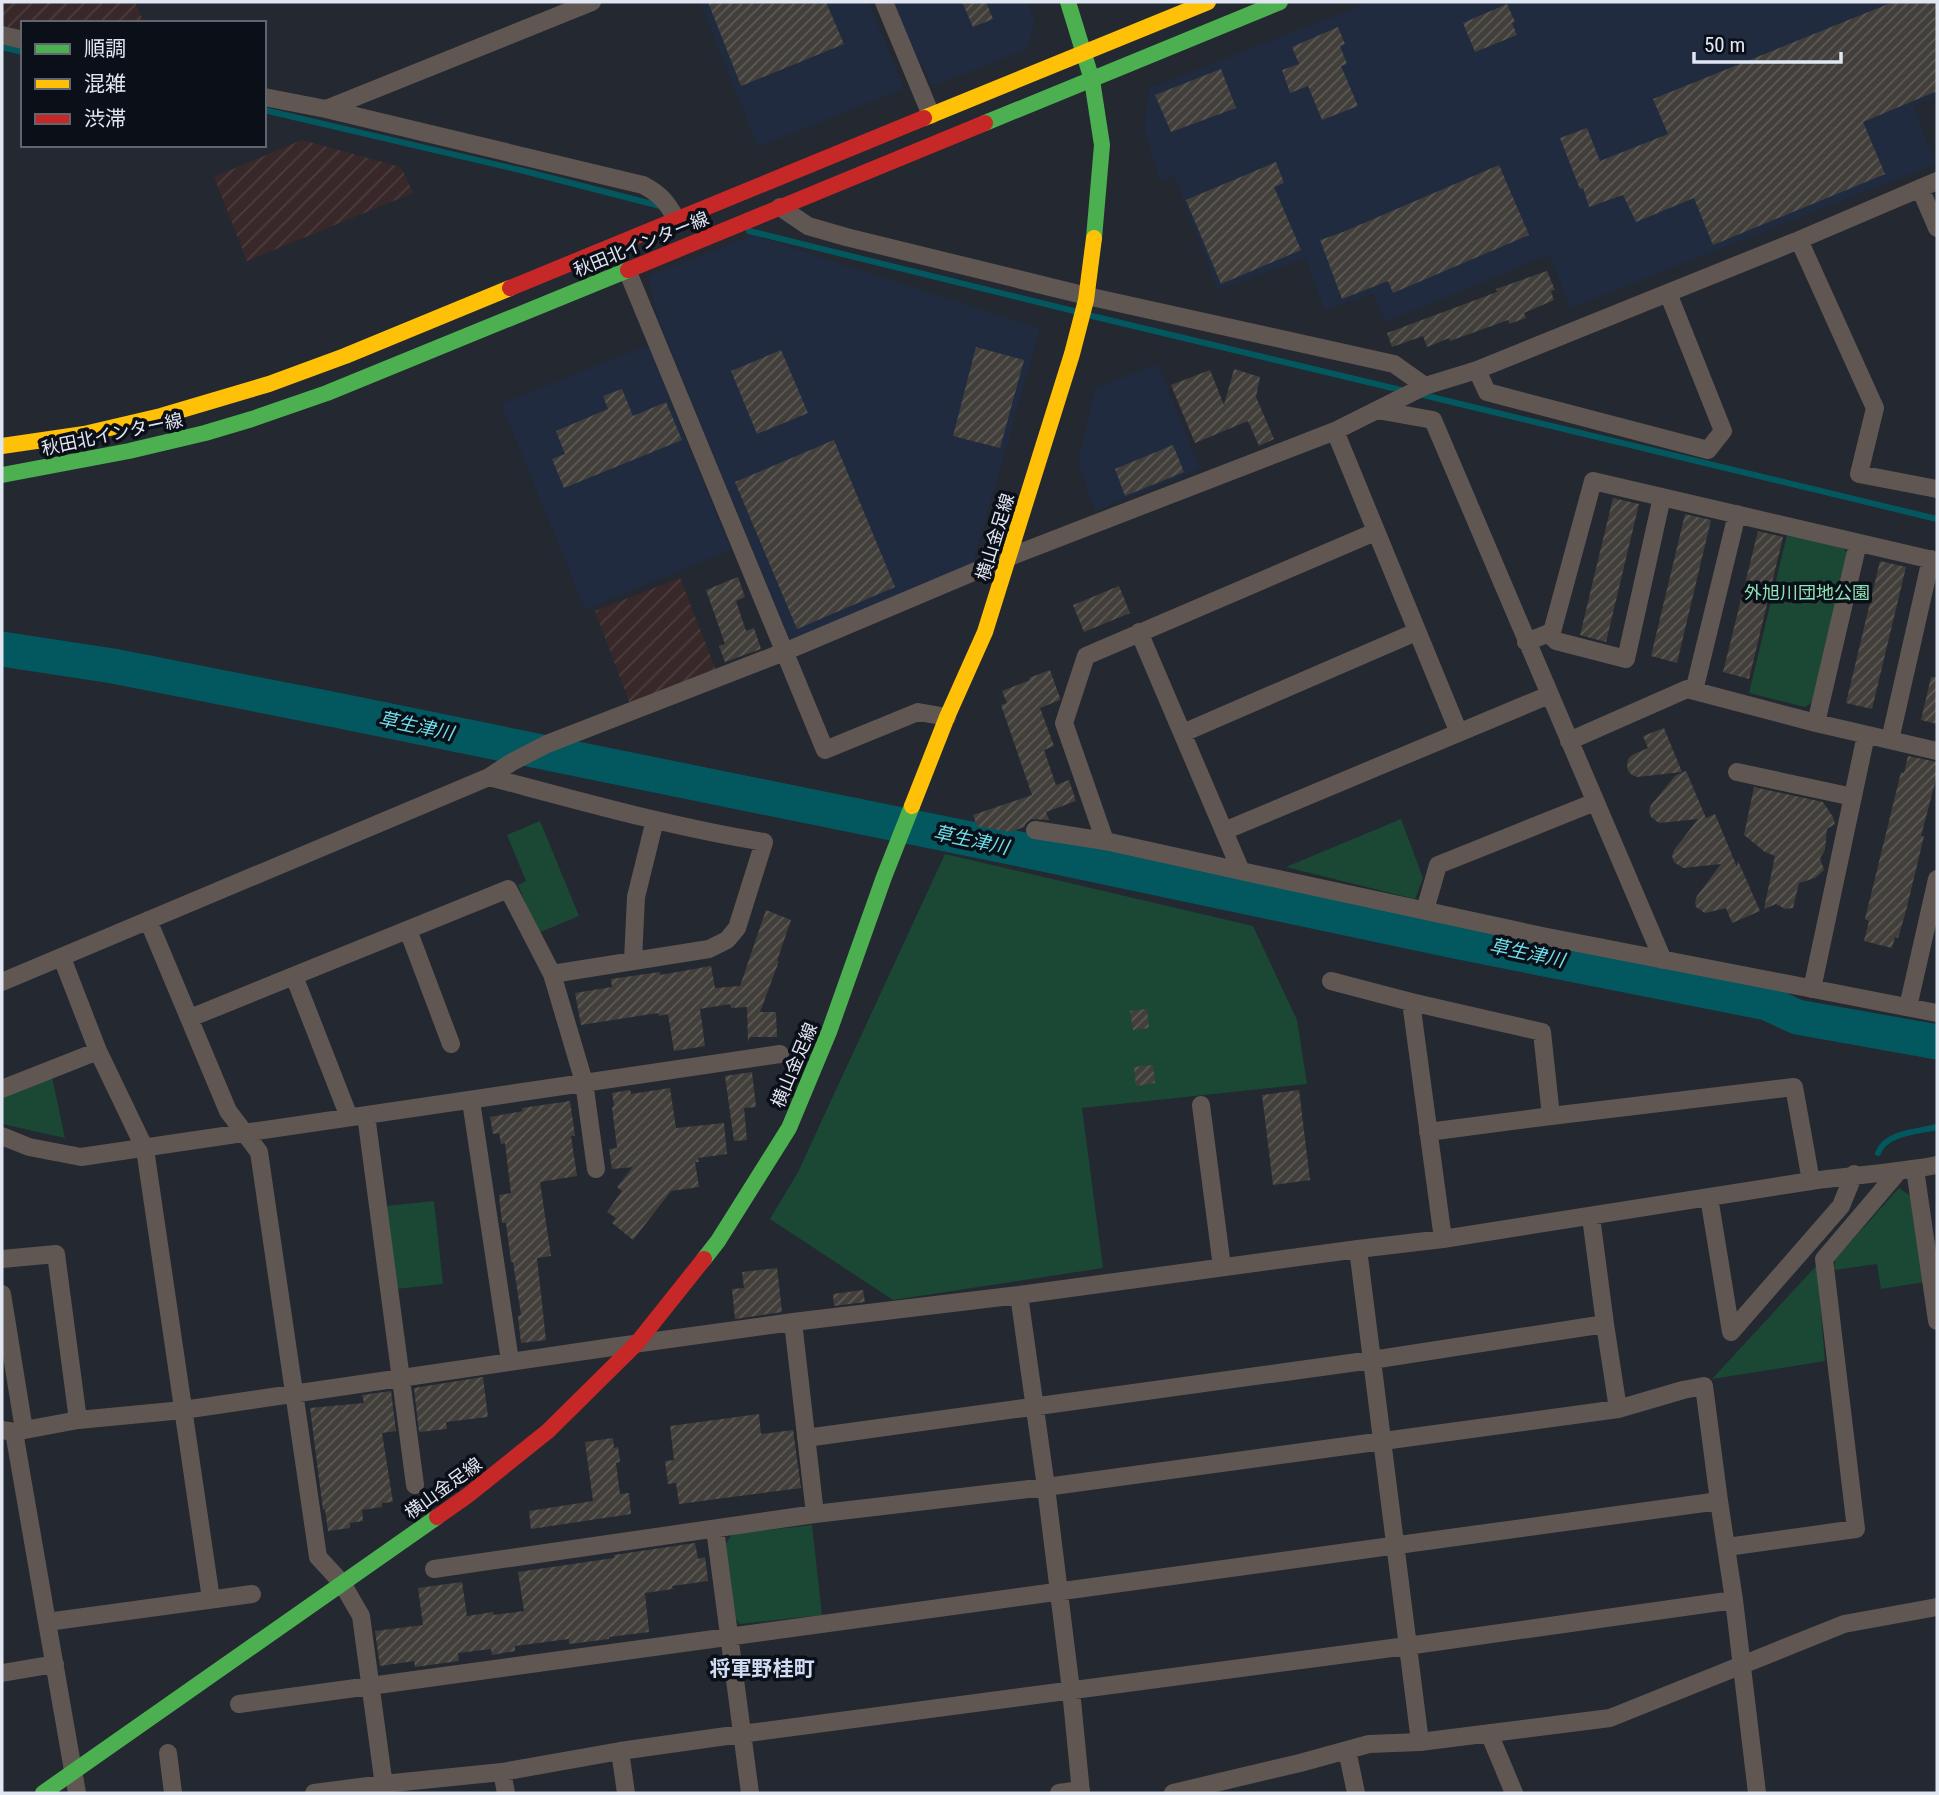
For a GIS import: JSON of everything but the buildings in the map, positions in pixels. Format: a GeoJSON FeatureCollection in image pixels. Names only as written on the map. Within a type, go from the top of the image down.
{"type":"FeatureCollection","features":[{"type":"Feature","properties":{"kind":"main road","name":"横山金足線"},"geometry":{"type":"LineString","coordinates":[[1060,2],[1084,53]]}},
{"type":"Feature","properties":{"kind":"main road","name":"横山金足線"},"geometry":{"type":"LineString","coordinates":[[43,1793],[467,1496],[548,1432],[637,1343],[718,1241],[789,1128],[829,1032],[884,877],[947,717],[985,632],[1087,298],[1102,145],[1092,80],[1068,2]]}},
{"type":"Feature","properties":{"kind":"main road","name":"秋田北インター線"},"geometry":{"type":"LineString","coordinates":[[2,446],[84,434],[161,416],[270,384],[370,346],[674,214],[704,208],[1208,2]]}},
{"type":"Feature","properties":{"kind":"main road","name":"秋田北インター線"},"geometry":{"type":"LineString","coordinates":[[2,475],[132,451],[273,413],[402,363],[1280,2]]}},
{"type":"Feature","properties":{"kind":"street"},"geometry":{"type":"LineString","coordinates":[[326,109],[592,2]]}},
{"type":"Feature","properties":{"kind":"street"},"geometry":{"type":"LineString","coordinates":[[884,2],[931,115]]}},
{"type":"Feature","properties":{"kind":"street"},"geometry":{"type":"LineString","coordinates":[[2,35],[21,40]]}},
{"type":"Feature","properties":{"kind":"street"},"geometry":{"type":"LineString","coordinates":[[266,97],[326,109],[643,185],[657,192],[674,214]]}},
{"type":"Feature","properties":{"kind":"street"},"geometry":{"type":"LineString","coordinates":[[2,982],[489,777],[547,744],[784,652],[1009,557],[1335,431],[1425,387],[1476,370],[1929,185],[1937,228]]}},
{"type":"Feature","properties":{"kind":"street"},"geometry":{"type":"LineString","coordinates":[[780,207],[808,226],[1087,298],[1394,364],[1425,387]]}},
{"type":"Feature","properties":{"kind":"street"},"geometry":{"type":"LineString","coordinates":[[1799,240],[1875,408],[1859,474],[1937,489]]}},
{"type":"Feature","properties":{"kind":"street"},"geometry":{"type":"LineString","coordinates":[[627,270],[825,750],[918,712],[947,717]]}},
{"type":"Feature","properties":{"kind":"street"},"geometry":{"type":"LineString","coordinates":[[1476,370],[1487,392],[1708,450],[1723,431],[1668,293]]}},
{"type":"Feature","properties":{"kind":"street"},"geometry":{"type":"LineString","coordinates":[[1377,410],[1433,420],[1663,960]]}},
{"type":"Feature","properties":{"kind":"street"},"geometry":{"type":"LineString","coordinates":[[1335,431],[1458,733]]}},
{"type":"Feature","properties":{"kind":"street"},"geometry":{"type":"LineString","coordinates":[[1526,642],[1552,632],[1593,481],[1934,560],[1889,740]]}},
{"type":"Feature","properties":{"kind":"street"},"geometry":{"type":"LineString","coordinates":[[1548,633],[1556,641],[1626,659],[1662,497]]}},
{"type":"Feature","properties":{"kind":"street"},"geometry":{"type":"LineString","coordinates":[[1694,691],[1737,514]]}},
{"type":"Feature","properties":{"kind":"street"},"geometry":{"type":"LineString","coordinates":[[1105,841],[1064,723],[1086,656],[1375,532]]}},
{"type":"Feature","properties":{"kind":"street"},"geometry":{"type":"LineString","coordinates":[[1816,723],[1858,542]]}},
{"type":"Feature","properties":{"kind":"street"},"geometry":{"type":"LineString","coordinates":[[1139,632],[1241,871]]}},
{"type":"Feature","properties":{"kind":"street"},"geometry":{"type":"LineString","coordinates":[[1183,733],[1416,632]]}},
{"type":"Feature","properties":{"kind":"street"},"geometry":{"type":"LineString","coordinates":[[1569,741],[1687,689],[1937,751]]}},
{"type":"Feature","properties":{"kind":"street"},"geometry":{"type":"LineString","coordinates":[[1224,831],[1549,695]]}},
{"type":"Feature","properties":{"kind":"street"},"geometry":{"type":"LineString","coordinates":[[1812,989],[1866,735]]}},
{"type":"Feature","properties":{"kind":"street"},"geometry":{"type":"LineString","coordinates":[[1737,772],[1853,797]]}},
{"type":"Feature","properties":{"kind":"street"},"geometry":{"type":"LineString","coordinates":[[489,777],[655,820],[764,842],[737,928],[727,940],[709,949],[551,974]]}},
{"type":"Feature","properties":{"kind":"street"},"geometry":{"type":"LineString","coordinates":[[1425,910],[1438,865],[1595,802]]}},
{"type":"Feature","properties":{"kind":"street"},"geometry":{"type":"LineString","coordinates":[[633,960],[636,897],[655,820]]}},
{"type":"Feature","properties":{"kind":"street"},"geometry":{"type":"LineString","coordinates":[[1035,830],[1105,841],[1542,936],[1937,1013]]}},
{"type":"Feature","properties":{"kind":"street"},"geometry":{"type":"LineString","coordinates":[[1908,1007],[1937,879]]}},
{"type":"Feature","properties":{"kind":"street"},"geometry":{"type":"LineString","coordinates":[[190,1018],[508,889],[551,974],[584,1082],[596,1169]]}},
{"type":"Feature","properties":{"kind":"street"},"geometry":{"type":"LineString","coordinates":[[148,920],[228,1111],[259,1152],[318,1557],[342,1583],[361,1616],[384,1788]]}},
{"type":"Feature","properties":{"kind":"street"},"geometry":{"type":"LineString","coordinates":[[408,930],[450,1044]]}},
{"type":"Feature","properties":{"kind":"street"},"geometry":{"type":"LineString","coordinates":[[62,958],[98,1051],[145,1149],[211,1599]]}},
{"type":"Feature","properties":{"kind":"street"},"geometry":{"type":"LineString","coordinates":[[294,976],[357,1116],[415,1485]]}},
{"type":"Feature","properties":{"kind":"street"},"geometry":{"type":"LineString","coordinates":[[1331,981],[1542,1032],[1551,1116]]}},
{"type":"Feature","properties":{"kind":"street"},"geometry":{"type":"LineString","coordinates":[[1411,1002],[1443,1239]]}},
{"type":"Feature","properties":{"kind":"street"},"geometry":{"type":"LineString","coordinates":[[2,1089],[98,1051]]}},
{"type":"Feature","properties":{"kind":"street"},"geometry":{"type":"LineString","coordinates":[[2,1136],[29,1147],[80,1157],[780,1054]]}},
{"type":"Feature","properties":{"kind":"street"},"geometry":{"type":"LineString","coordinates":[[1428,1132],[1794,1087],[1811,1181]]}},
{"type":"Feature","properties":{"kind":"street"},"geometry":{"type":"LineString","coordinates":[[471,1101],[510,1361]]}},
{"type":"Feature","properties":{"kind":"street"},"geometry":{"type":"LineString","coordinates":[[1201,1105],[1222,1267]]}},
{"type":"Feature","properties":{"kind":"street"},"geometry":{"type":"LineString","coordinates":[[13,1431],[78,1420],[183,1410],[793,1322],[1443,1239],[1854,1174],[1937,1165]]}},
{"type":"Feature","properties":{"kind":"street"},"geometry":{"type":"LineString","coordinates":[[1907,1170],[1937,1321]]}},
{"type":"Feature","properties":{"kind":"street"},"geometry":{"type":"LineString","coordinates":[[1727,1547],[1856,1529],[1824,1259],[1907,1170]]}},
{"type":"Feature","properties":{"kind":"street"},"geometry":{"type":"LineString","coordinates":[[1709,1197],[1731,1332],[1842,1206],[1854,1174]]}},
{"type":"Feature","properties":{"kind":"street"},"geometry":{"type":"LineString","coordinates":[[1591,1217],[1618,1409]]}},
{"type":"Feature","properties":{"kind":"street"},"geometry":{"type":"LineString","coordinates":[[1358,1249],[1420,1742]]}},
{"type":"Feature","properties":{"kind":"street"},"geometry":{"type":"LineString","coordinates":[[2,1259],[56,1254],[78,1420]]}},
{"type":"Feature","properties":{"kind":"street"},"geometry":{"type":"LineString","coordinates":[[2,1294],[13,1431],[77,1793]]}},
{"type":"Feature","properties":{"kind":"street"},"geometry":{"type":"LineString","coordinates":[[1019,1295],[1046,1487],[1081,1792],[1059,1793]]}},
{"type":"Feature","properties":{"kind":"street"},"geometry":{"type":"LineString","coordinates":[[793,1322],[815,1514]]}},
{"type":"Feature","properties":{"kind":"street"},"geometry":{"type":"LineString","coordinates":[[806,1438],[1372,1360],[1605,1324]]}},
{"type":"Feature","properties":{"kind":"street"},"geometry":{"type":"LineString","coordinates":[[434,1569],[815,1514],[1046,1487],[1618,1409],[1704,1386],[1734,1600],[1757,1793]]}},
{"type":"Feature","properties":{"kind":"street"},"geometry":{"type":"LineString","coordinates":[[239,1704],[1719,1501]]}},
{"type":"Feature","properties":{"kind":"street"},"geometry":{"type":"LineString","coordinates":[[715,1529],[750,1793]]}},
{"type":"Feature","properties":{"kind":"street"},"geometry":{"type":"LineString","coordinates":[[47,1622],[252,1594]]}},
{"type":"Feature","properties":{"kind":"street"},"geometry":{"type":"LineString","coordinates":[[314,1793],[384,1788],[502,1772],[620,1751],[741,1734],[1734,1600]]}},
{"type":"Feature","properties":{"kind":"street"},"geometry":{"type":"LineString","coordinates":[[1173,1793],[1368,1744],[1420,1742],[1610,1718],[1844,1624],[1937,1607]]}},
{"type":"Feature","properties":{"kind":"street"},"geometry":{"type":"LineString","coordinates":[[2,1673],[55,1664]]}},
{"type":"Feature","properties":{"kind":"street"},"geometry":{"type":"LineString","coordinates":[[1489,1733],[1514,1793]]}},
{"type":"Feature","properties":{"kind":"street"},"geometry":{"type":"LineString","coordinates":[[1346,1750],[1356,1793]]}},
{"type":"Feature","properties":{"kind":"street"},"geometry":{"type":"LineString","coordinates":[[620,1751],[626,1793]]}},
{"type":"Feature","properties":{"kind":"street"},"geometry":{"type":"LineString","coordinates":[[168,1754],[173,1793]]}},
{"type":"Feature","properties":{"kind":"street"},"geometry":{"type":"LineString","coordinates":[[502,1772],[506,1793]]}},
{"type":"Feature","properties":{"kind":"shaded area"},"geometry":{"type":"Polygon","coordinates":[[[2,2],[135,2],[143,21],[21,21],[21,30],[2,25],[2,2]]]}},
{"type":"Feature","properties":{"kind":"shaded area"},"geometry":{"type":"Polygon","coordinates":[[[700,2],[869,2],[904,89],[758,147],[700,2]]]}},
{"type":"Feature","properties":{"kind":"shaded area"},"geometry":{"type":"Polygon","coordinates":[[[891,2],[1027,2],[1035,23],[1027,49],[933,86],[891,2]]]}},
{"type":"Feature","properties":{"kind":"shaded area"},"geometry":{"type":"Polygon","coordinates":[[[1370,2],[1937,2],[1937,96],[1914,106],[1935,164],[1571,308],[1549,255],[1386,322],[1373,293],[1325,310],[1305,258],[1218,290],[1174,176],[1160,182],[1144,129],[1149,88],[1370,2]]]}},
{"type":"Feature","properties":{"kind":"shaded area"},"geometry":{"type":"Polygon","coordinates":[[[302,140],[401,167],[413,193],[247,261],[214,177],[302,140]]]}},
{"type":"Feature","properties":{"kind":"shaded area"},"geometry":{"type":"Polygon","coordinates":[[[754,235],[1040,329],[973,564],[790,641],[658,320],[648,276],[754,235]]]}},
{"type":"Feature","properties":{"kind":"shaded area"},"geometry":{"type":"Polygon","coordinates":[[[648,345],[731,550],[585,609],[501,404],[648,345]]]}},
{"type":"Feature","properties":{"kind":"shaded area"},"geometry":{"type":"Polygon","coordinates":[[[1158,364],[1200,469],[1095,511],[1078,462],[1096,387],[1158,364]]]}},
{"type":"Feature","properties":{"kind":"shaded area"},"geometry":{"type":"Polygon","coordinates":[[[680,578],[716,670],[630,704],[595,611],[680,578]]]}},
{"type":"Feature","properties":{"kind":"green space","name":"外旭川団地公園"},"geometry":{"type":"Polygon","coordinates":[[[1787,535],[1844,548],[1849,558],[1814,701],[1805,707],[1749,693],[1787,535]]]}},
{"type":"Feature","properties":{"kind":"green space"},"geometry":{"type":"Polygon","coordinates":[[[1401,819],[1423,878],[1415,899],[1286,867],[1401,819]]]}},
{"type":"Feature","properties":{"kind":"green space"},"geometry":{"type":"Polygon","coordinates":[[[540,821],[579,916],[538,933],[518,885],[526,881],[507,835],[540,821]]]}},
{"type":"Feature","properties":{"kind":"green space"},"geometry":{"type":"Polygon","coordinates":[[[945,854],[1253,926],[1297,1020],[1307,1084],[1082,1108],[1103,1268],[893,1300],[770,1219],[798,1172],[945,854]]]}},
{"type":"Feature","properties":{"kind":"green space"},"geometry":{"type":"Polygon","coordinates":[[[52,1077],[65,1138],[2,1124],[2,1098],[52,1077]]]}},
{"type":"Feature","properties":{"kind":"green space"},"geometry":{"type":"Polygon","coordinates":[[[1899,1188],[1912,1197],[1924,1282],[1881,1289],[1877,1264],[1834,1270],[1835,1259],[1899,1188]]]}},
{"type":"Feature","properties":{"kind":"green space"},"geometry":{"type":"Polygon","coordinates":[[[434,1201],[443,1284],[396,1289],[386,1206],[434,1201]]]}},
{"type":"Feature","properties":{"kind":"green space"},"geometry":{"type":"Polygon","coordinates":[[[1817,1265],[1825,1361],[1712,1379],[1817,1265]]]}},
{"type":"Feature","properties":{"kind":"green space"},"geometry":{"type":"Polygon","coordinates":[[[812,1525],[822,1615],[740,1624],[736,1619],[726,1544],[732,1534],[812,1525]]]}},
{"type":"Feature","properties":{"kind":"waterway"},"geometry":{"type":"LineString","coordinates":[[2,47],[21,52]]}},
{"type":"Feature","properties":{"kind":"waterway"},"geometry":{"type":"LineString","coordinates":[[266,110],[664,207]]}},
{"type":"Feature","properties":{"kind":"waterway"},"geometry":{"type":"LineString","coordinates":[[749,231],[1078,312]]}},
{"type":"Feature","properties":{"kind":"waterway"},"geometry":{"type":"LineString","coordinates":[[1088,315],[1405,391]]}},
{"type":"Feature","properties":{"kind":"waterway"},"geometry":{"type":"LineString","coordinates":[[1419,394],[1937,519]]}},
{"type":"Feature","properties":{"kind":"waterway","name":"草生津川"},"geometry":{"type":"LineString","coordinates":[[2,649],[113,666],[336,710],[1767,1003],[1797,1017],[1937,1042]]}},
{"type":"Feature","properties":{"kind":"waterway"},"geometry":{"type":"LineString","coordinates":[[1878,1153],[1882,1146],[1895,1137],[1937,1127]]}},
{"type":"Feature","properties":{"kind":"traffic: fast"},"geometry":{"type":"LineString","coordinates":[[1068,2],[1092,80],[1102,145],[1094,238]]}},
{"type":"Feature","properties":{"kind":"traffic: fast"},"geometry":{"type":"LineString","coordinates":[[985,123],[1280,2]]}},
{"type":"Feature","properties":{"kind":"traffic: fast"},"geometry":{"type":"LineString","coordinates":[[2,475],[129,451],[252,419],[327,393],[628,270]]}},
{"type":"Feature","properties":{"kind":"traffic: fast"},"geometry":{"type":"LineString","coordinates":[[704,1259],[789,1128],[829,1032],[912,806]]}},
{"type":"Feature","properties":{"kind":"traffic: fast"},"geometry":{"type":"LineString","coordinates":[[43,1793],[437,1517]]}},
{"type":"Feature","properties":{"kind":"traffic: slow"},"geometry":{"type":"LineString","coordinates":[[924,118],[1208,2]]}},
{"type":"Feature","properties":{"kind":"traffic: slow"},"geometry":{"type":"LineString","coordinates":[[912,806],[947,717],[985,632],[1072,354],[1086,300],[1094,238]]}},
{"type":"Feature","properties":{"kind":"traffic: slow"},"geometry":{"type":"LineString","coordinates":[[2,446],[84,434],[161,416],[269,384],[345,356],[510,288]]}},
{"type":"Feature","properties":{"kind":"traffic: jam"},"geometry":{"type":"LineString","coordinates":[[510,288],[924,118]]}},
{"type":"Feature","properties":{"kind":"traffic: jam"},"geometry":{"type":"LineString","coordinates":[[628,270],[985,123]]}},
{"type":"Feature","properties":{"kind":"traffic: jam"},"geometry":{"type":"LineString","coordinates":[[437,1517],[548,1431],[637,1343],[704,1259]]}},
{"type":"Feature","properties":{"kind":"district","name":"将軍野桂町"},"geometry":{"type":"Point","coordinates":[762,1669]}}]}
